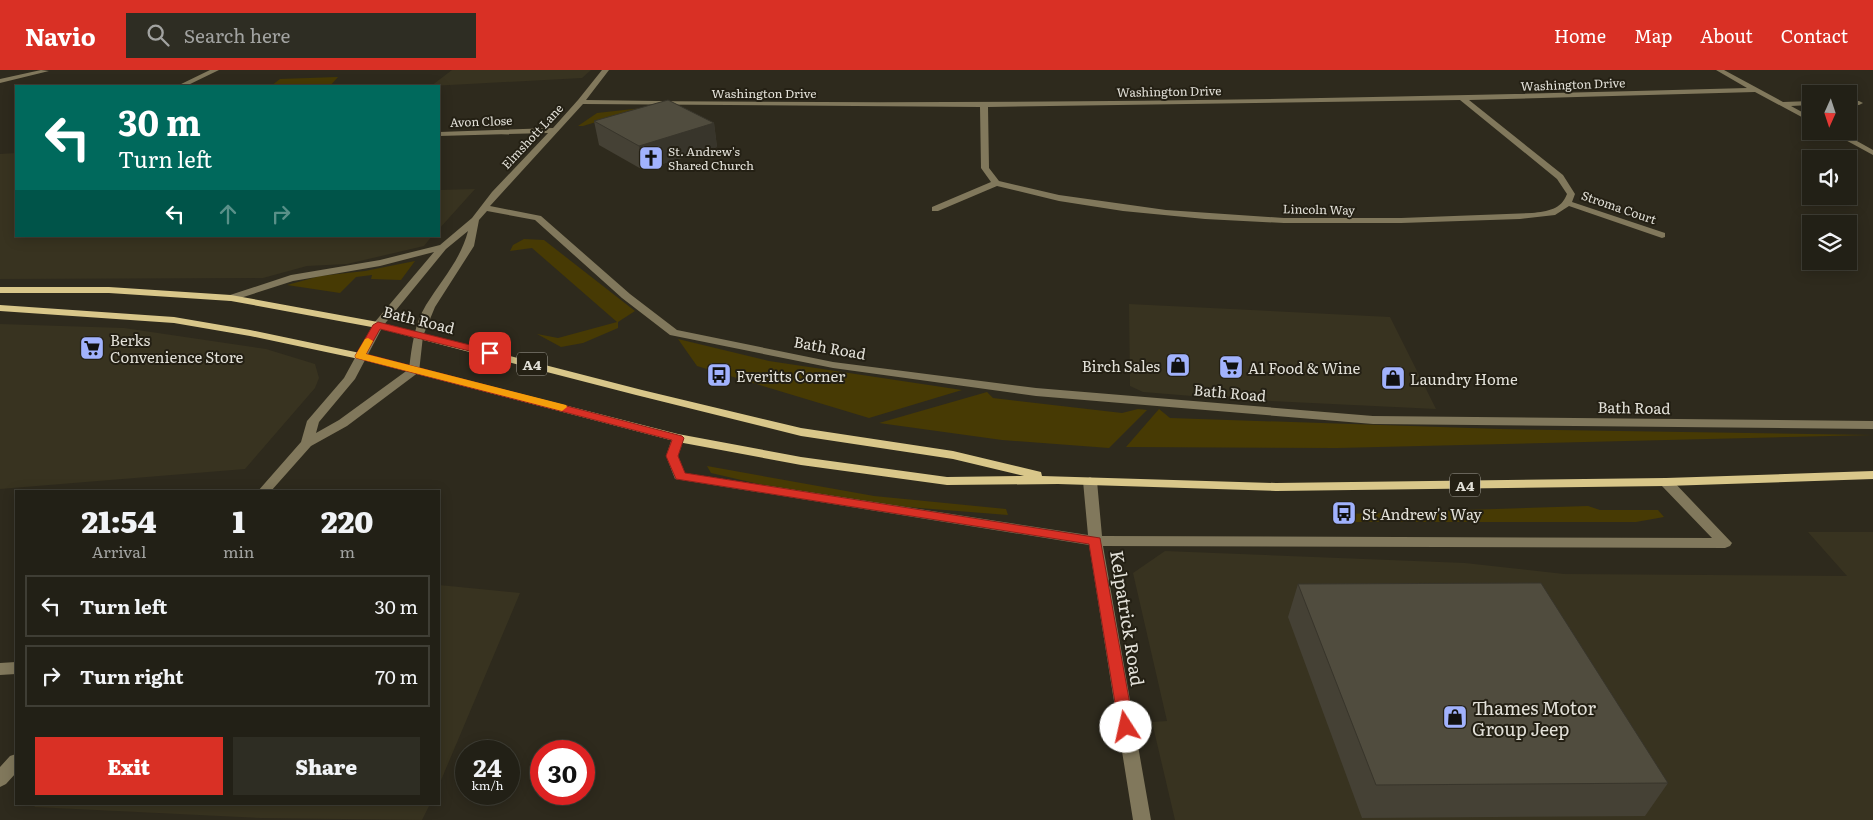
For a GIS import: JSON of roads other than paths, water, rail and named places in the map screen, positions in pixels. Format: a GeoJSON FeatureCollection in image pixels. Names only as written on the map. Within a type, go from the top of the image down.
{"type":"FeatureCollection","features":[{"type":"Feature","properties":{"kind":"main road","name":"Bath Road"},"geometry":{"type":"LineString","coordinates":[[0,290],[109,290],[231,298],[378,325],[640,393],[801,432],[952,456],[1058,480]]}},
{"type":"Feature","properties":{"kind":"main road","name":"Bath Road"},"geometry":{"type":"LineString","coordinates":[[0,308],[174,320],[360,356],[678,438],[801,461],[947,480],[1058,480],[1276,487],[1666,482],[1873,476]]}},
{"type":"Feature","properties":{"kind":"street"},"geometry":{"type":"LineString","coordinates":[[183,85],[216,70]]}},
{"type":"Feature","properties":{"kind":"street","name":"Elmshott Lane"},"geometry":{"type":"LineString","coordinates":[[307,443],[313,421],[350,380],[360,356],[378,325],[443,247],[475,220],[581,102],[606,70]]}},
{"type":"Feature","properties":{"kind":"street"},"geometry":{"type":"LineString","coordinates":[[1719,70],[1802,115]]}},
{"type":"Feature","properties":{"kind":"street"},"geometry":{"type":"LineString","coordinates":[[0,81],[46,71]]}},
{"type":"Feature","properties":{"kind":"street","name":"Washington Drive"},"geometry":{"type":"LineString","coordinates":[[581,102],[782,105],[984,104],[1462,98],[1756,90]]}},
{"type":"Feature","properties":{"kind":"street"},"geometry":{"type":"LineString","coordinates":[[1462,98],[1560,177],[1571,194],[1568,203]]}},
{"type":"Feature","properties":{"kind":"street"},"geometry":{"type":"LineString","coordinates":[[1782,104],[1802,103]]}},
{"type":"Feature","properties":{"kind":"street"},"geometry":{"type":"LineString","coordinates":[[935,209],[996,183],[986,168],[984,104]]}},
{"type":"Feature","properties":{"kind":"street","name":"Avon Close"},"geometry":{"type":"LineString","coordinates":[[440,134],[554,130]]}},
{"type":"Feature","properties":{"kind":"street"},"geometry":{"type":"LineString","coordinates":[[1849,140],[1873,153]]}},
{"type":"Feature","properties":{"kind":"street","name":"Lincoln Way"},"geometry":{"type":"LineString","coordinates":[[996,183],[1033,194],[1166,213],[1288,221],[1399,222],[1508,217],[1557,212],[1568,203]]}},
{"type":"Feature","properties":{"kind":"street","name":"Stroma Court"},"geometry":{"type":"LineString","coordinates":[[1568,203],[1662,235]]}},
{"type":"Feature","properties":{"kind":"street","name":"Bath Road"},"geometry":{"type":"LineString","coordinates":[[484,208],[538,218],[626,296],[674,333],[833,365],[1036,392],[1373,420],[1873,426]]}},
{"type":"Feature","properties":{"kind":"street","name":"Elmshott Lane"},"geometry":{"type":"LineString","coordinates":[[415,370],[418,336],[430,307],[469,246],[475,220]]}},
{"type":"Feature","properties":{"kind":"street"},"geometry":{"type":"LineString","coordinates":[[231,298],[291,278],[380,263],[443,247]]}},
{"type":"Feature","properties":{"kind":"street"},"geometry":{"type":"LineString","coordinates":[[265,490],[307,443],[343,423],[415,370]]}},
{"type":"Feature","properties":{"kind":"street"},"geometry":{"type":"LineString","coordinates":[[678,438],[672,456],[680,476],[1095,541],[1725,543],[1666,482]]}},
{"type":"Feature","properties":{"kind":"street","name":"Kelpatrick Road"},"geometry":{"type":"LineString","coordinates":[[1090,481],[1095,541],[1142,820]]}},
{"type":"Feature","properties":{"kind":"street"},"geometry":{"type":"LineString","coordinates":[[0,669],[15,668]]}},
{"type":"Feature","properties":{"kind":"street"},"geometry":{"type":"LineString","coordinates":[[0,779],[15,762]]}},
{"type":"Feature","properties":{"kind":"place","name":"St. Andrew's Shared Church"},"geometry":{"type":"Point","coordinates":[651,158]}},
{"type":"Feature","properties":{"kind":"place","name":"Berks Convenience Store"},"geometry":{"type":"Point","coordinates":[92,348]}},
{"type":"Feature","properties":{"kind":"place","name":"Birch Sales"},"geometry":{"type":"Point","coordinates":[1178,365]}},
{"type":"Feature","properties":{"kind":"place","name":"A1 Food & Wine"},"geometry":{"type":"Point","coordinates":[1231,367]}},
{"type":"Feature","properties":{"kind":"place","name":"Everitts Corner"},"geometry":{"type":"Point","coordinates":[719,375]}},
{"type":"Feature","properties":{"kind":"place","name":"Laundry Home"},"geometry":{"type":"Point","coordinates":[1393,378]}},
{"type":"Feature","properties":{"kind":"place","name":"St Andrew's Way"},"geometry":{"type":"Point","coordinates":[1344,513]}},
{"type":"Feature","properties":{"kind":"place","name":"Thames Motor Group Jeep"},"geometry":{"type":"Point","coordinates":[1455,717]}}]}
